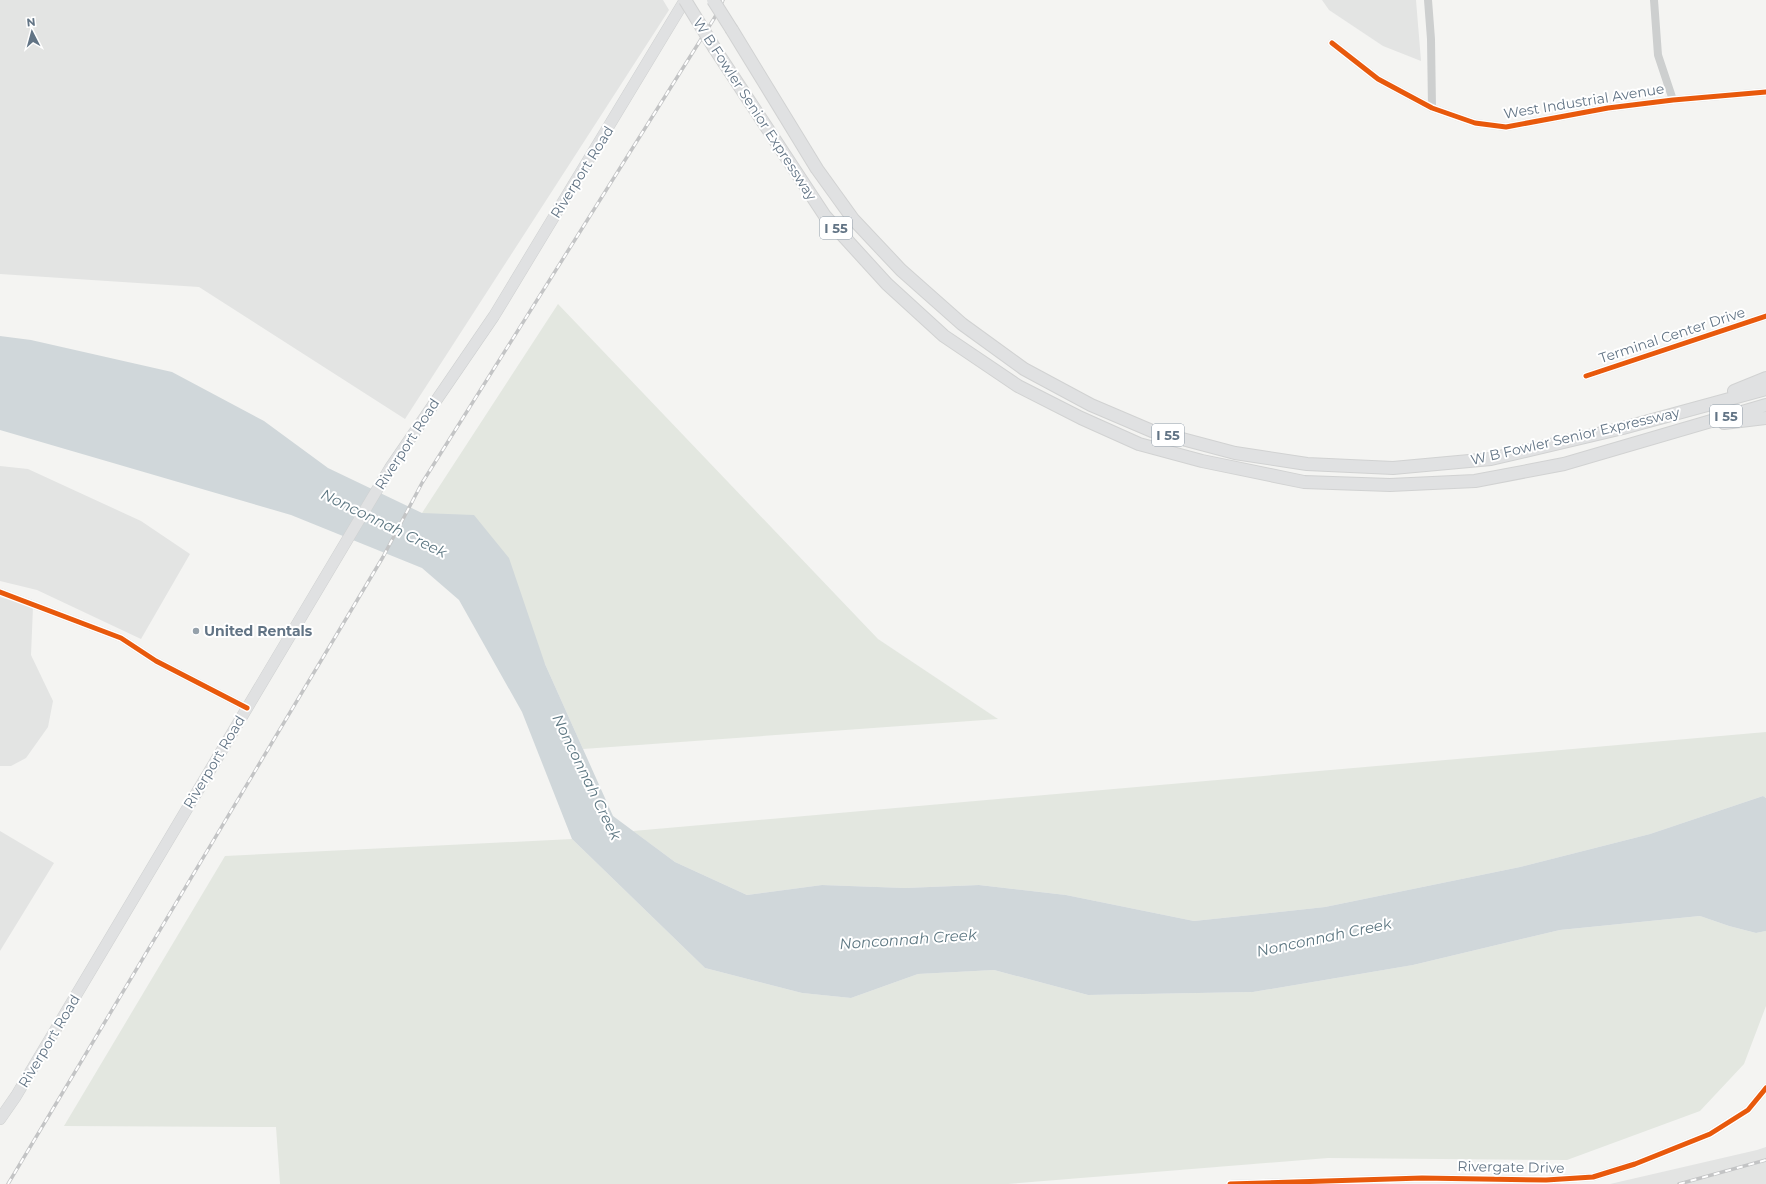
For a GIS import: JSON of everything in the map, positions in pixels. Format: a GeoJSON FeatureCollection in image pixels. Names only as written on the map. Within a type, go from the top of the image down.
{"type":"FeatureCollection","features":[{"type":"Feature","properties":{"kind":"highway","name":"W B Fowler Senior Expressway"},"geometry":{"type":"LineString","coordinates":[[685,0],[715,49],[825,216],[887,284],[944,336],[1018,386],[1081,418],[1139,444],[1202,461],[1304,482],[1390,485],[1475,481],[1564,464],[1766,405]]}},
{"type":"Feature","properties":{"kind":"highway","name":"W B Fowler Senior Expressway"},"geometry":{"type":"LineString","coordinates":[[713,0],[817,169],[853,219],[901,270],[962,324],[1024,369],[1091,405],[1152,430],[1235,453],[1308,464],[1393,468],[1492,459],[1623,428],[1766,389]]}},
{"type":"Feature","properties":{"kind":"highway"},"geometry":{"type":"LineString","coordinates":[[1685,411],[1766,378]]}},
{"type":"Feature","properties":{"kind":"highway"},"geometry":{"type":"LineString","coordinates":[[1687,427],[1766,418]]}},
{"type":"Feature","properties":{"kind":"main road","name":"Riverport Road"},"geometry":{"type":"LineString","coordinates":[[0,1119],[16,1096],[390,468],[494,316],[685,0]]}},
{"type":"Feature","properties":{"kind":"street"},"geometry":{"type":"LineString","coordinates":[[1428,0],[1431,39],[1432,108]]}},
{"type":"Feature","properties":{"kind":"street"},"geometry":{"type":"LineString","coordinates":[[1654,0],[1658,55],[1673,100]]}},
{"type":"Feature","properties":{"kind":"street","name":"West Industrial Avenue"},"geometry":{"type":"LineString","coordinates":[[1332,43],[1378,79],[1432,108],[1475,124],[1506,127],[1608,108],[1673,100],[1766,92]]}},
{"type":"Feature","properties":{"kind":"street","name":"Terminal Center Drive"},"geometry":{"type":"LineString","coordinates":[[1586,376],[1766,316]]}},
{"type":"Feature","properties":{"kind":"street"},"geometry":{"type":"LineString","coordinates":[[0,592],[121,638],[156,661],[247,708]]}},
{"type":"Feature","properties":{"kind":"street","name":"Rivergate Drive"},"geometry":{"type":"LineString","coordinates":[[1230,1184],[1422,1178],[1554,1180],[1593,1178],[1635,1164],[1710,1134],[1748,1110],[1766,1088]]}},
{"type":"Feature","properties":{"kind":"shaded area"},"geometry":{"type":"Polygon","coordinates":[[[0,0],[663,0],[669,10],[405,419],[199,287],[0,274],[0,0]]]}},
{"type":"Feature","properties":{"kind":"shaded area"},"geometry":{"type":"Polygon","coordinates":[[[1322,0],[1416,0],[1421,61],[1383,46],[1329,10],[1322,0]]]}},
{"type":"Feature","properties":{"kind":"shaded area"},"geometry":{"type":"Polygon","coordinates":[[[558,304],[878,639],[998,719],[583,749],[545,664],[422,513],[558,304]]]}},
{"type":"Feature","properties":{"kind":"shaded area"},"geometry":{"type":"Polygon","coordinates":[[[0,466],[28,469],[141,521],[190,554],[141,639],[37,590],[0,581],[0,466]]]}},
{"type":"Feature","properties":{"kind":"shaded area"},"geometry":{"type":"Polygon","coordinates":[[[0,597],[33,607],[31,655],[53,701],[48,727],[26,758],[11,766],[0,766],[0,597]]]}},
{"type":"Feature","properties":{"kind":"shaded area"},"geometry":{"type":"Polygon","coordinates":[[[1766,732],[1766,798],[1763,796],[1650,834],[1520,867],[1325,907],[1194,921],[1066,895],[979,885],[905,888],[822,885],[747,895],[675,862],[633,831],[1766,732]]]}},
{"type":"Feature","properties":{"kind":"shaded area"},"geometry":{"type":"Polygon","coordinates":[[[0,831],[54,863],[0,951],[0,831]]]}},
{"type":"Feature","properties":{"kind":"shaded area"},"geometry":{"type":"Polygon","coordinates":[[[572,839],[705,968],[802,993],[851,998],[918,974],[994,970],[1088,995],[1253,992],[1413,965],[1560,930],[1700,916],[1756,933],[1766,931],[1766,1006],[1744,1064],[1700,1111],[1567,1160],[1328,1158],[1008,1184],[280,1184],[276,1127],[64,1126],[225,856],[572,839]]]}},
{"type":"Feature","properties":{"kind":"shaded area"},"geometry":{"type":"Polygon","coordinates":[[[1766,1147],[1766,1184],[1610,1184],[1757,1150],[1766,1147]]]}},
{"type":"Feature","properties":{"kind":"water","name":"Nonconnah Creek"},"geometry":{"type":"Polygon","coordinates":[[[0,336],[31,340],[172,372],[264,421],[328,468],[422,513],[474,515],[509,558],[545,664],[613,816],[675,862],[747,895],[822,885],[905,888],[979,885],[1066,895],[1194,921],[1325,907],[1520,867],[1650,834],[1763,796],[1766,798],[1766,931],[1756,933],[1700,916],[1560,930],[1413,965],[1253,992],[1088,995],[994,970],[918,974],[851,998],[802,993],[705,968],[572,839],[522,712],[459,600],[422,568],[291,515],[0,430],[0,336]]]}},
{"type":"Feature","properties":{"kind":"railway"},"geometry":{"type":"LineString","coordinates":[[8,1184],[383,557],[422,483],[715,17],[723,0]]}},
{"type":"Feature","properties":{"kind":"railway"},"geometry":{"type":"LineString","coordinates":[[1679,1184],[1766,1160]]}},
{"type":"Feature","properties":{"kind":"cycle path"},"geometry":{"type":"LineString","coordinates":[[1332,43],[1378,79],[1432,108],[1475,123],[1506,127],[1608,108],[1673,100],[1766,92]]}},
{"type":"Feature","properties":{"kind":"cycle path"},"geometry":{"type":"LineString","coordinates":[[1586,376],[1766,316]]}},
{"type":"Feature","properties":{"kind":"cycle path"},"geometry":{"type":"LineString","coordinates":[[0,592],[121,638],[156,661],[247,708]]}},
{"type":"Feature","properties":{"kind":"cycle path"},"geometry":{"type":"LineString","coordinates":[[1230,1184],[1422,1178],[1546,1180],[1593,1177],[1635,1164],[1710,1134],[1748,1110],[1766,1088]]}},
{"type":"Feature","properties":{"kind":"place","name":"United Rentals"},"geometry":{"type":"Point","coordinates":[196,631]}}]}
